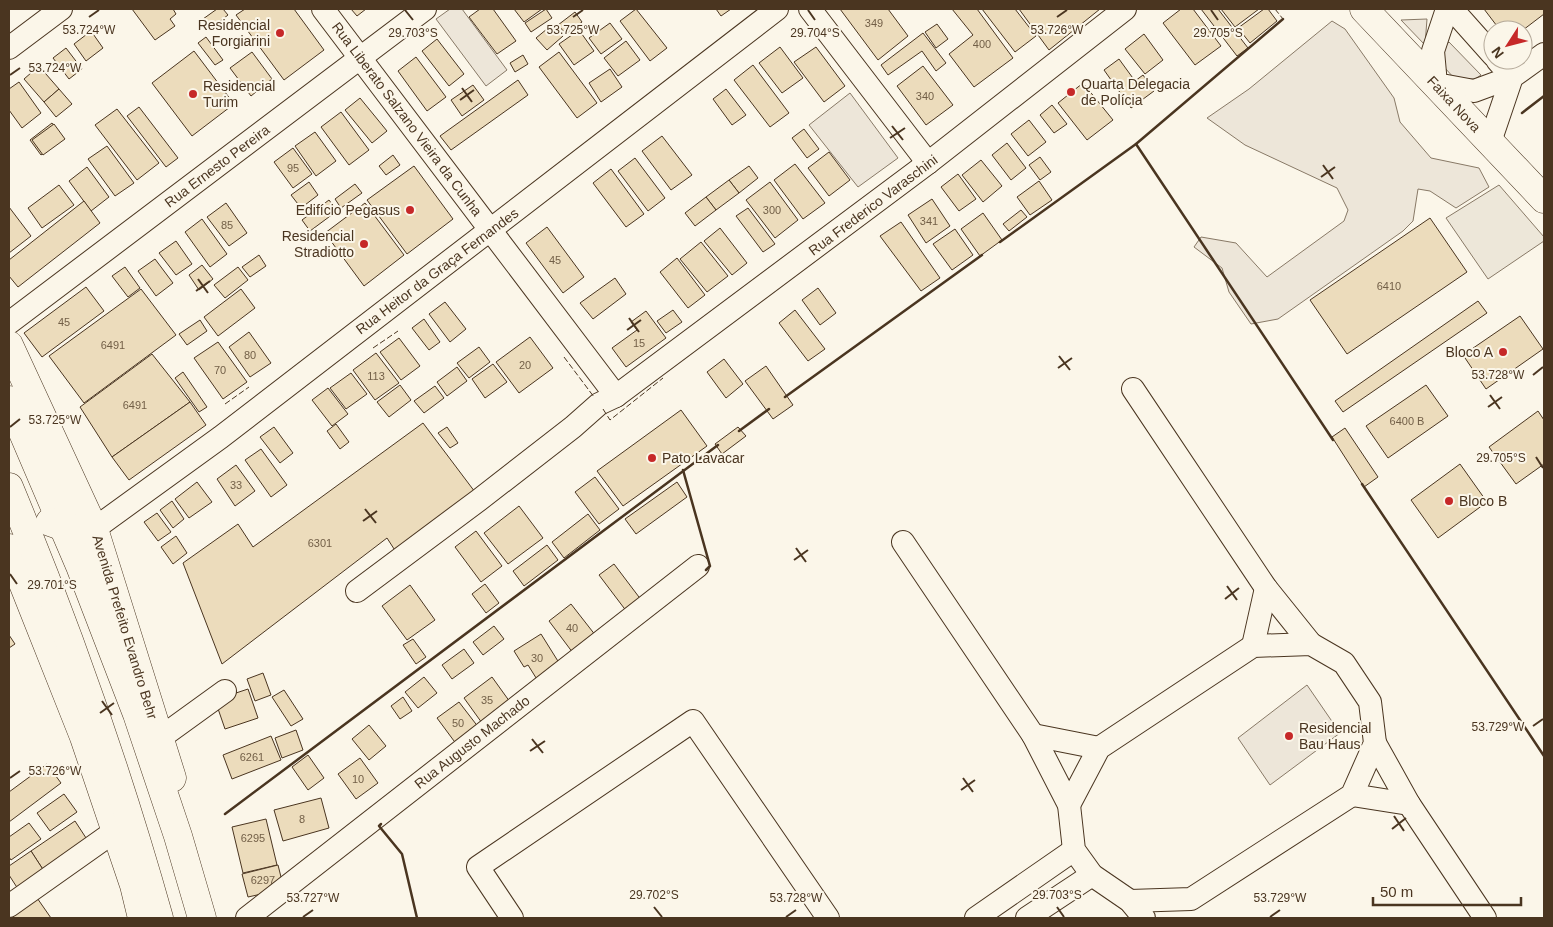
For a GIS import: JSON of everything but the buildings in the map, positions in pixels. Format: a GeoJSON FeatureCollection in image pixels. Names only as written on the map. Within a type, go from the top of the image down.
{"type":"FeatureCollection","features":[{"type":"Feature","properties":{"kind":"main road","name":"Faixa Nova"},"geometry":{"type":"LineString","coordinates":[[1364,9],[1544,199]]}},
{"type":"Feature","properties":{"kind":"main road","name":"Avenida Prefeito Evandro Behr"},"geometry":{"type":"LineString","coordinates":[[9,345],[94,529],[216,918]]}},
{"type":"Feature","properties":{"kind":"main road","name":"Avenida Prefeito Evandro Behr"},"geometry":{"type":"LineString","coordinates":[[9,400],[64,528],[137,714],[178,836],[202,918]]}},
{"type":"Feature","properties":{"kind":"main road"},"geometry":{"type":"LineString","coordinates":[[11,493],[48,521],[64,528],[80,531],[94,529]]}},
{"type":"Feature","properties":{"kind":"main road"},"geometry":{"type":"LineString","coordinates":[[11,493],[47,580],[101,730],[159,918]]}},
{"type":"Feature","properties":{"kind":"main road"},"geometry":{"type":"LineString","coordinates":[[9,548],[84,736],[134,885],[142,918]]}},
{"type":"Feature","properties":{"kind":"main road"},"geometry":{"type":"LineString","coordinates":[[151,709],[178,836]]}},
{"type":"Feature","properties":{"kind":"street"},"geometry":{"type":"LineString","coordinates":[[9,48],[61,9]]}},
{"type":"Feature","properties":{"kind":"street","name":"Rua Liberato Salzano Vieira da Cunha"},"geometry":{"type":"LineString","coordinates":[[323,9],[616,396]]}},
{"type":"Feature","properties":{"kind":"street","name":"Rua Ernesto Pereira"},"geometry":{"type":"LineString","coordinates":[[9,323],[425,9]]}},
{"type":"Feature","properties":{"kind":"street","name":"Rua Heitor da Graça Fernandes"},"geometry":{"type":"LineString","coordinates":[[94,529],[214,443],[778,9]]}},
{"type":"Feature","properties":{"kind":"street"},"geometry":{"type":"LineString","coordinates":[[810,9],[928,163]]}},
{"type":"Feature","properties":{"kind":"street","name":"Rua Frederico Varaschini"},"geometry":{"type":"LineString","coordinates":[[357,591],[479,500],[573,427],[599,404],[616,396],[928,163],[1125,9]]}},
{"type":"Feature","properties":{"kind":"street"},"geometry":{"type":"LineString","coordinates":[[1447,9],[1433,51],[1436,84],[1474,91],[1512,77],[1544,54]]}},
{"type":"Feature","properties":{"kind":"street"},"geometry":{"type":"LineString","coordinates":[[1452,9],[1483,44]]}},
{"type":"Feature","properties":{"kind":"street"},"geometry":{"type":"LineString","coordinates":[[1506,70],[1512,77]]}},
{"type":"Feature","properties":{"kind":"street"},"geometry":{"type":"LineString","coordinates":[[1490,142],[1512,77]]}},
{"type":"Feature","properties":{"kind":"street"},"geometry":{"type":"LineString","coordinates":[[1133,390],[1266,588],[1311,644],[1344,663],[1370,702],[1375,743],[1409,804],[1485,918]]}},
{"type":"Feature","properties":{"kind":"street"},"geometry":{"type":"LineString","coordinates":[[903,542],[1033,735],[1069,805],[1074,850],[1092,875],[1137,910],[1189,909],[1352,795],[1375,743]]}},
{"type":"Feature","properties":{"kind":"street","name":"Rua Augusto Machado"},"geometry":{"type":"LineString","coordinates":[[247,918],[698,566]]}},
{"type":"Feature","properties":{"kind":"street"},"geometry":{"type":"LineString","coordinates":[[1253,646],[1266,588]]}},
{"type":"Feature","properties":{"kind":"street"},"geometry":{"type":"LineString","coordinates":[[1069,805],[1099,748],[1253,646],[1311,644]]}},
{"type":"Feature","properties":{"kind":"street"},"geometry":{"type":"LineString","coordinates":[[160,738],[225,691]]}},
{"type":"Feature","properties":{"kind":"street"},"geometry":{"type":"LineString","coordinates":[[512,918],[478,867],[693,722],[828,918]]}},
{"type":"Feature","properties":{"kind":"street"},"geometry":{"type":"LineString","coordinates":[[1033,735],[1099,748]]}},
{"type":"Feature","properties":{"kind":"street"},"geometry":{"type":"LineString","coordinates":[[1352,795],[1409,804]]}},
{"type":"Feature","properties":{"kind":"street"},"geometry":{"type":"LineString","coordinates":[[9,906],[115,831]]}},
{"type":"Feature","properties":{"kind":"street"},"geometry":{"type":"LineString","coordinates":[[976,918],[1074,850]]}},
{"type":"Feature","properties":{"kind":"street"},"geometry":{"type":"LineString","coordinates":[[1027,918],[1092,875]]}},
{"type":"Feature","properties":{"kind":"shaded area"},"geometry":{"type":"Polygon","coordinates":[[[450,9],[462,9],[507,70],[486,86],[436,19],[450,9]]]}},
{"type":"Feature","properties":{"kind":"shaded area"},"geometry":{"type":"Polygon","coordinates":[[[1427,19],[1425,45],[1401,20],[1427,19]]]}},
{"type":"Feature","properties":{"kind":"shaded area"},"geometry":{"type":"Polygon","coordinates":[[[1332,21],[1345,29],[1394,98],[1400,122],[1431,158],[1479,168],[1489,187],[1456,208],[1430,191],[1418,189],[1413,221],[1403,231],[1278,319],[1251,324],[1229,292],[1222,268],[1194,247],[1201,237],[1236,243],[1267,277],[1344,221],[1348,210],[1337,188],[1245,145],[1207,118],[1249,89],[1332,21]]]}},
{"type":"Feature","properties":{"kind":"shaded area"},"geometry":{"type":"Polygon","coordinates":[[[1449,42],[1481,75],[1475,79],[1455,79],[1444,67],[1444,47],[1449,42]]]}},
{"type":"Feature","properties":{"kind":"shaded area"},"geometry":{"type":"Polygon","coordinates":[[[850,93],[898,158],[858,187],[809,125],[850,93]]]}},
{"type":"Feature","properties":{"kind":"shaded area"},"geometry":{"type":"Polygon","coordinates":[[[1499,185],[1544,237],[1544,241],[1488,279],[1446,218],[1499,185]]]}},
{"type":"Feature","properties":{"kind":"shaded area","name":"Residencial Bau Haus"},"geometry":{"type":"Polygon","coordinates":[[[1307,685],[1340,733],[1270,785],[1238,738],[1307,685]]]}},
{"type":"Feature","properties":{"kind":"fence"},"geometry":{"type":"LineString","coordinates":[[1275,9],[1283,19]]}},
{"type":"Feature","properties":{"kind":"fence"},"geometry":{"type":"LineString","coordinates":[[373,348],[398,331]]}},
{"type":"Feature","properties":{"kind":"fence"},"geometry":{"type":"LineString","coordinates":[[564,357],[594,397]]}},
{"type":"Feature","properties":{"kind":"fence"},"geometry":{"type":"LineString","coordinates":[[603,409],[610,420],[663,378]]}},
{"type":"Feature","properties":{"kind":"fence"},"geometry":{"type":"LineString","coordinates":[[225,404],[249,387]]}},
{"type":"Feature","properties":{"kind":"wall"},"geometry":{"type":"LineString","coordinates":[[1000,242],[1136,144],[1283,19]]}},
{"type":"Feature","properties":{"kind":"wall"},"geometry":{"type":"LineString","coordinates":[[1522,113],[1544,96]]}},
{"type":"Feature","properties":{"kind":"wall"},"geometry":{"type":"LineString","coordinates":[[1136,144],[1333,440]]}},
{"type":"Feature","properties":{"kind":"wall"},"geometry":{"type":"LineString","coordinates":[[785,397],[982,255]]}},
{"type":"Feature","properties":{"kind":"wall"},"geometry":{"type":"LineString","coordinates":[[739,431],[769,409]]}},
{"type":"Feature","properties":{"kind":"wall"},"geometry":{"type":"LineString","coordinates":[[225,814],[718,445]]}},
{"type":"Feature","properties":{"kind":"wall"},"geometry":{"type":"LineString","coordinates":[[683,470],[710,566],[706,570]]}},
{"type":"Feature","properties":{"kind":"wall"},"geometry":{"type":"LineString","coordinates":[[1362,484],[1544,756]]}},
{"type":"Feature","properties":{"kind":"wall"},"geometry":{"type":"LineString","coordinates":[[381,824],[379,826],[402,854],[417,918]]}},
{"type":"Feature","properties":{"kind":"place","name":"Residencial Forgiarini"},"geometry":{"type":"Point","coordinates":[280,33]}},
{"type":"Feature","properties":{"kind":"place","name":"Quarta Delegacia de Polícia"},"geometry":{"type":"Point","coordinates":[1071,92]}},
{"type":"Feature","properties":{"kind":"place","name":"Residencial Turim"},"geometry":{"type":"Point","coordinates":[193,94]}},
{"type":"Feature","properties":{"kind":"place","name":"Edifício Pegasus"},"geometry":{"type":"Point","coordinates":[410,210]}},
{"type":"Feature","properties":{"kind":"place","name":"Residencial Stradiotto"},"geometry":{"type":"Point","coordinates":[364,244]}},
{"type":"Feature","properties":{"kind":"place","name":"Bloco A"},"geometry":{"type":"Point","coordinates":[1503,352]}},
{"type":"Feature","properties":{"kind":"place","name":"Pato Lavacar"},"geometry":{"type":"Point","coordinates":[652,458]}},
{"type":"Feature","properties":{"kind":"place","name":"Bloco B"},"geometry":{"type":"Point","coordinates":[1449,501]}},
{"type":"Feature","properties":{"kind":"place","name":"Residencial Bau Haus"},"geometry":{"type":"Point","coordinates":[1289,736]}}]}
